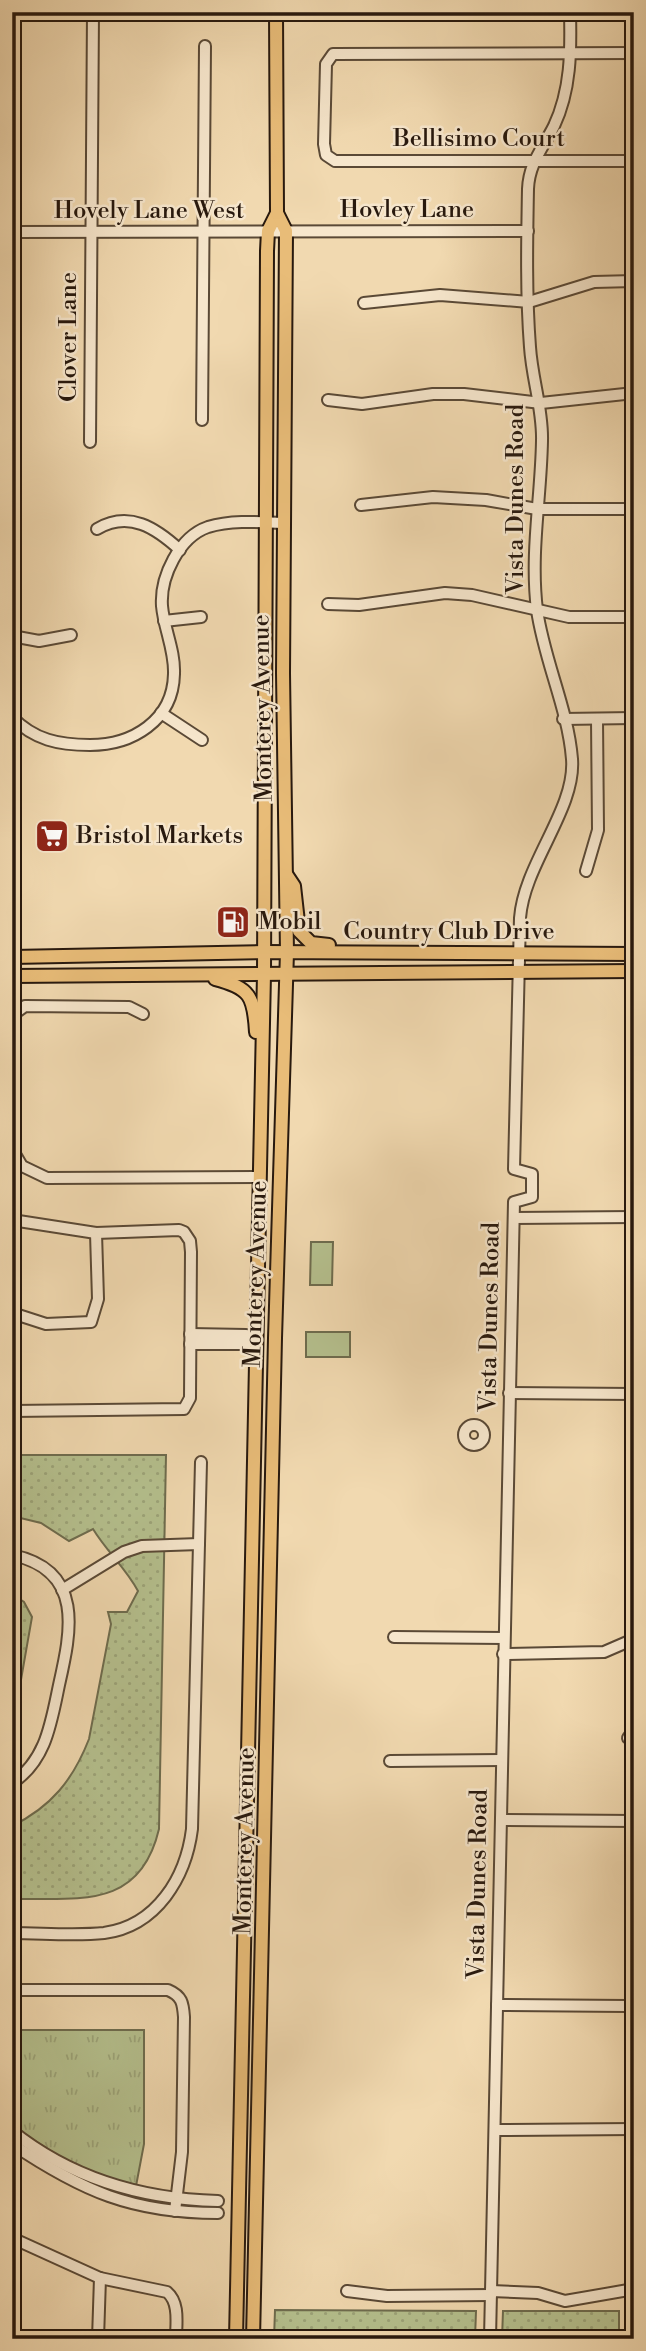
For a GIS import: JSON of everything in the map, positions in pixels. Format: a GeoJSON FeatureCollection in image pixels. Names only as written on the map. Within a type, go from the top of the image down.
{"type":"FeatureCollection","features":[{"type":"Feature","properties":{"kind":"main road","name":"Monterey Avenue"},"geometry":{"type":"LineString","coordinates":[[253,2339],[273,1412],[287,952],[283,523],[286,231],[277,213],[276,12]]}},
{"type":"Feature","properties":{"kind":"main road","name":"Monterey Avenue"},"geometry":{"type":"LineString","coordinates":[[236,2339],[264,974],[268,231],[277,213]]}},
{"type":"Feature","properties":{"kind":"main road"},"geometry":{"type":"LineString","coordinates":[[286,874],[294,886],[296,925],[302,936],[316,945],[365,946],[380,953]]}},
{"type":"Feature","properties":{"kind":"main road","name":"Country Club Drive"},"geometry":{"type":"LineString","coordinates":[[12,957],[264,952],[634,954]]}},
{"type":"Feature","properties":{"kind":"main road","name":"Country Club Drive"},"geometry":{"type":"LineString","coordinates":[[12,976],[634,971]]}},
{"type":"Feature","properties":{"kind":"main road"},"geometry":{"type":"LineString","coordinates":[[198,975],[235,984],[248,993],[253,1003],[262,1073]]}},
{"type":"Feature","properties":{"kind":"main road"},"geometry":{"type":"LineString","coordinates":[[256,1339],[266,1352],[265,1388],[273,1412]]}},
{"type":"Feature","properties":{"kind":"main road"},"geometry":{"type":"LineString","coordinates":[[245,1888],[249,1938],[263,1958]]}},
{"type":"Feature","properties":{"kind":"street","name":"Clover Lane"},"geometry":{"type":"LineString","coordinates":[[90,442],[93,12]]}},
{"type":"Feature","properties":{"kind":"street","name":"Vista Dunes Road"},"geometry":{"type":"LineString","coordinates":[[490,2339],[514,1202],[532,1197],[534,1186],[531,1174],[514,1168],[521,897],[569,790],[572,760],[537,611],[534,562],[542,442],[541,403],[530,348],[528,177],[560,111],[571,52],[570,12]]}},
{"type":"Feature","properties":{"kind":"street"},"geometry":{"type":"LineString","coordinates":[[202,420],[205,46]]}},
{"type":"Feature","properties":{"kind":"street"},"geometry":{"type":"LineString","coordinates":[[571,52],[634,52]]}},
{"type":"Feature","properties":{"kind":"street","name":"Bellisimo Court"},"geometry":{"type":"LineString","coordinates":[[571,52],[333,54],[326,64],[326,155],[335,161],[634,161]]}},
{"type":"Feature","properties":{"kind":"street","name":"Hovely Lane West"},"geometry":{"type":"LineString","coordinates":[[12,232],[286,231]]}},
{"type":"Feature","properties":{"kind":"street","name":"Hovley Lane"},"geometry":{"type":"LineString","coordinates":[[286,231],[528,231]]}},
{"type":"Feature","properties":{"kind":"street"},"geometry":{"type":"LineString","coordinates":[[364,303],[440,295],[529,302],[594,282],[634,281]]}},
{"type":"Feature","properties":{"kind":"street"},"geometry":{"type":"LineString","coordinates":[[328,400],[362,404],[433,394],[464,394],[541,403],[634,393]]}},
{"type":"Feature","properties":{"kind":"street"},"geometry":{"type":"LineString","coordinates":[[361,505],[446,497],[486,500],[537,509],[634,509]]}},
{"type":"Feature","properties":{"kind":"street"},"geometry":{"type":"LineString","coordinates":[[97,529],[110,521],[145,523],[159,531],[180,550]]}},
{"type":"Feature","properties":{"kind":"street"},"geometry":{"type":"LineString","coordinates":[[12,717],[23,728],[54,743],[116,744],[138,735],[161,713],[174,676],[172,647],[164,621],[162,602],[171,563],[180,550],[206,528],[265,522],[283,523]]}},
{"type":"Feature","properties":{"kind":"street"},"geometry":{"type":"LineString","coordinates":[[327,604],[359,605],[444,593],[472,595],[569,617],[634,617]]}},
{"type":"Feature","properties":{"kind":"street"},"geometry":{"type":"LineString","coordinates":[[164,621],[201,617]]}},
{"type":"Feature","properties":{"kind":"street"},"geometry":{"type":"LineString","coordinates":[[12,636],[38,641],[71,635]]}},
{"type":"Feature","properties":{"kind":"street"},"geometry":{"type":"LineString","coordinates":[[161,713],[202,740]]}},
{"type":"Feature","properties":{"kind":"street"},"geometry":{"type":"LineString","coordinates":[[563,719],[634,718]]}},
{"type":"Feature","properties":{"kind":"street"},"geometry":{"type":"LineString","coordinates":[[586,871],[598,830],[597,719]]}},
{"type":"Feature","properties":{"kind":"street"},"geometry":{"type":"LineString","coordinates":[[12,1021],[14,1014],[25,1006],[129,1007],[143,1014]]}},
{"type":"Feature","properties":{"kind":"street"},"geometry":{"type":"LineString","coordinates":[[12,1149],[22,1166],[47,1178],[260,1177]]}},
{"type":"Feature","properties":{"kind":"street"},"geometry":{"type":"LineString","coordinates":[[514,1217],[634,1217]]}},
{"type":"Feature","properties":{"kind":"street"},"geometry":{"type":"LineString","coordinates":[[12,1220],[96,1233],[184,1231],[190,1241],[190,1398],[184,1409],[12,1411]]}},
{"type":"Feature","properties":{"kind":"street"},"geometry":{"type":"LineString","coordinates":[[12,1313],[46,1324],[92,1322],[97,1299],[96,1233]]}},
{"type":"Feature","properties":{"kind":"street"},"geometry":{"type":"LineString","coordinates":[[190,1339],[246,1344],[256,1339]]}},
{"type":"Feature","properties":{"kind":"street"},"geometry":{"type":"LineString","coordinates":[[509,1393],[634,1394]]}},
{"type":"Feature","properties":{"kind":"street"},"geometry":{"type":"LineString","coordinates":[[484,1436],[508,1437]]}},
{"type":"Feature","properties":{"kind":"street"},"geometry":{"type":"LineString","coordinates":[[12,1933],[105,1933],[127,1926],[150,1912],[168,1896],[184,1868],[192,1829],[201,1462]]}},
{"type":"Feature","properties":{"kind":"street"},"geometry":{"type":"LineString","coordinates":[[62,1590],[124,1552],[142,1546],[199,1544]]}},
{"type":"Feature","properties":{"kind":"street"},"geometry":{"type":"LineString","coordinates":[[12,1555],[40,1565],[54,1578],[62,1590],[71,1622],[51,1723],[42,1753],[25,1775],[12,1783]]}},
{"type":"Feature","properties":{"kind":"street"},"geometry":{"type":"LineString","coordinates":[[394,1637],[504,1638]]}},
{"type":"Feature","properties":{"kind":"street"},"geometry":{"type":"LineString","coordinates":[[503,1654],[604,1652],[634,1639]]}},
{"type":"Feature","properties":{"kind":"street"},"geometry":{"type":"LineString","coordinates":[[390,1762],[501,1760]]}},
{"type":"Feature","properties":{"kind":"street"},"geometry":{"type":"LineString","coordinates":[[500,1820],[634,1821]]}},
{"type":"Feature","properties":{"kind":"street"},"geometry":{"type":"LineString","coordinates":[[12,1990],[168,1990],[178,1995],[183,2003],[183,2047],[182,2152],[176,2206]]}},
{"type":"Feature","properties":{"kind":"street"},"geometry":{"type":"LineString","coordinates":[[497,2005],[627,2006]]}},
{"type":"Feature","properties":{"kind":"street"},"geometry":{"type":"LineString","coordinates":[[495,2130],[634,2129]]}},
{"type":"Feature","properties":{"kind":"street"},"geometry":{"type":"LineString","coordinates":[[12,2131],[16,2146],[77,2185],[112,2198],[176,2206],[218,2207]]}},
{"type":"Feature","properties":{"kind":"street"},"geometry":{"type":"LineString","coordinates":[[12,2238],[100,2278],[167,2292],[173,2297],[176,2312],[176,2339]]}},
{"type":"Feature","properties":{"kind":"street"},"geometry":{"type":"LineString","coordinates":[[98,2339],[100,2278]]}},
{"type":"Feature","properties":{"kind":"street"},"geometry":{"type":"LineString","coordinates":[[348,2291],[387,2296],[538,2293],[565,2301],[634,2289]]}},
{"type":"Feature","properties":{"kind":"green space"},"geometry":{"type":"Polygon","coordinates":[[[311,1242],[333,1242],[332,1285],[310,1285],[311,1242]]]}},
{"type":"Feature","properties":{"kind":"green space"},"geometry":{"type":"Polygon","coordinates":[[[306,1332],[350,1332],[350,1357],[306,1357],[306,1332]]]}},
{"type":"Feature","properties":{"kind":"green space"},"geometry":{"type":"Polygon","coordinates":[[[12,1455],[166,1455],[159,1829],[150,1855],[137,1874],[122,1886],[104,1894],[83,1898],[12,1899],[12,1826],[38,1810],[59,1791],[83,1754],[89,1739],[111,1624],[108,1612],[127,1612],[138,1591],[93,1529],[69,1541],[41,1523],[12,1516],[12,1455]]]}},
{"type":"Feature","properties":{"kind":"green space"},"geometry":{"type":"Polygon","coordinates":[[[12,1594],[24,1602],[32,1617],[12,1731],[12,1594]]]}},
{"type":"Feature","properties":{"kind":"green space"},"geometry":{"type":"Polygon","coordinates":[[[12,2030],[144,2030],[144,2144],[136,2186],[102,2177],[71,2163],[12,2125],[12,2030]]]}},
{"type":"Feature","properties":{"kind":"green space"},"geometry":{"type":"Polygon","coordinates":[[[275,2310],[476,2311],[475,2339],[274,2339],[275,2310]]]}},
{"type":"Feature","properties":{"kind":"green space"},"geometry":{"type":"Polygon","coordinates":[[[503,2311],[619,2311],[619,2339],[502,2339],[503,2311]]]}},
{"type":"Feature","properties":{"kind":"place","name":"Bristol Markets"},"geometry":{"type":"Point","coordinates":[52,836]}},
{"type":"Feature","properties":{"kind":"place","name":"Mobil"},"geometry":{"type":"Point","coordinates":[233,922]}}]}
